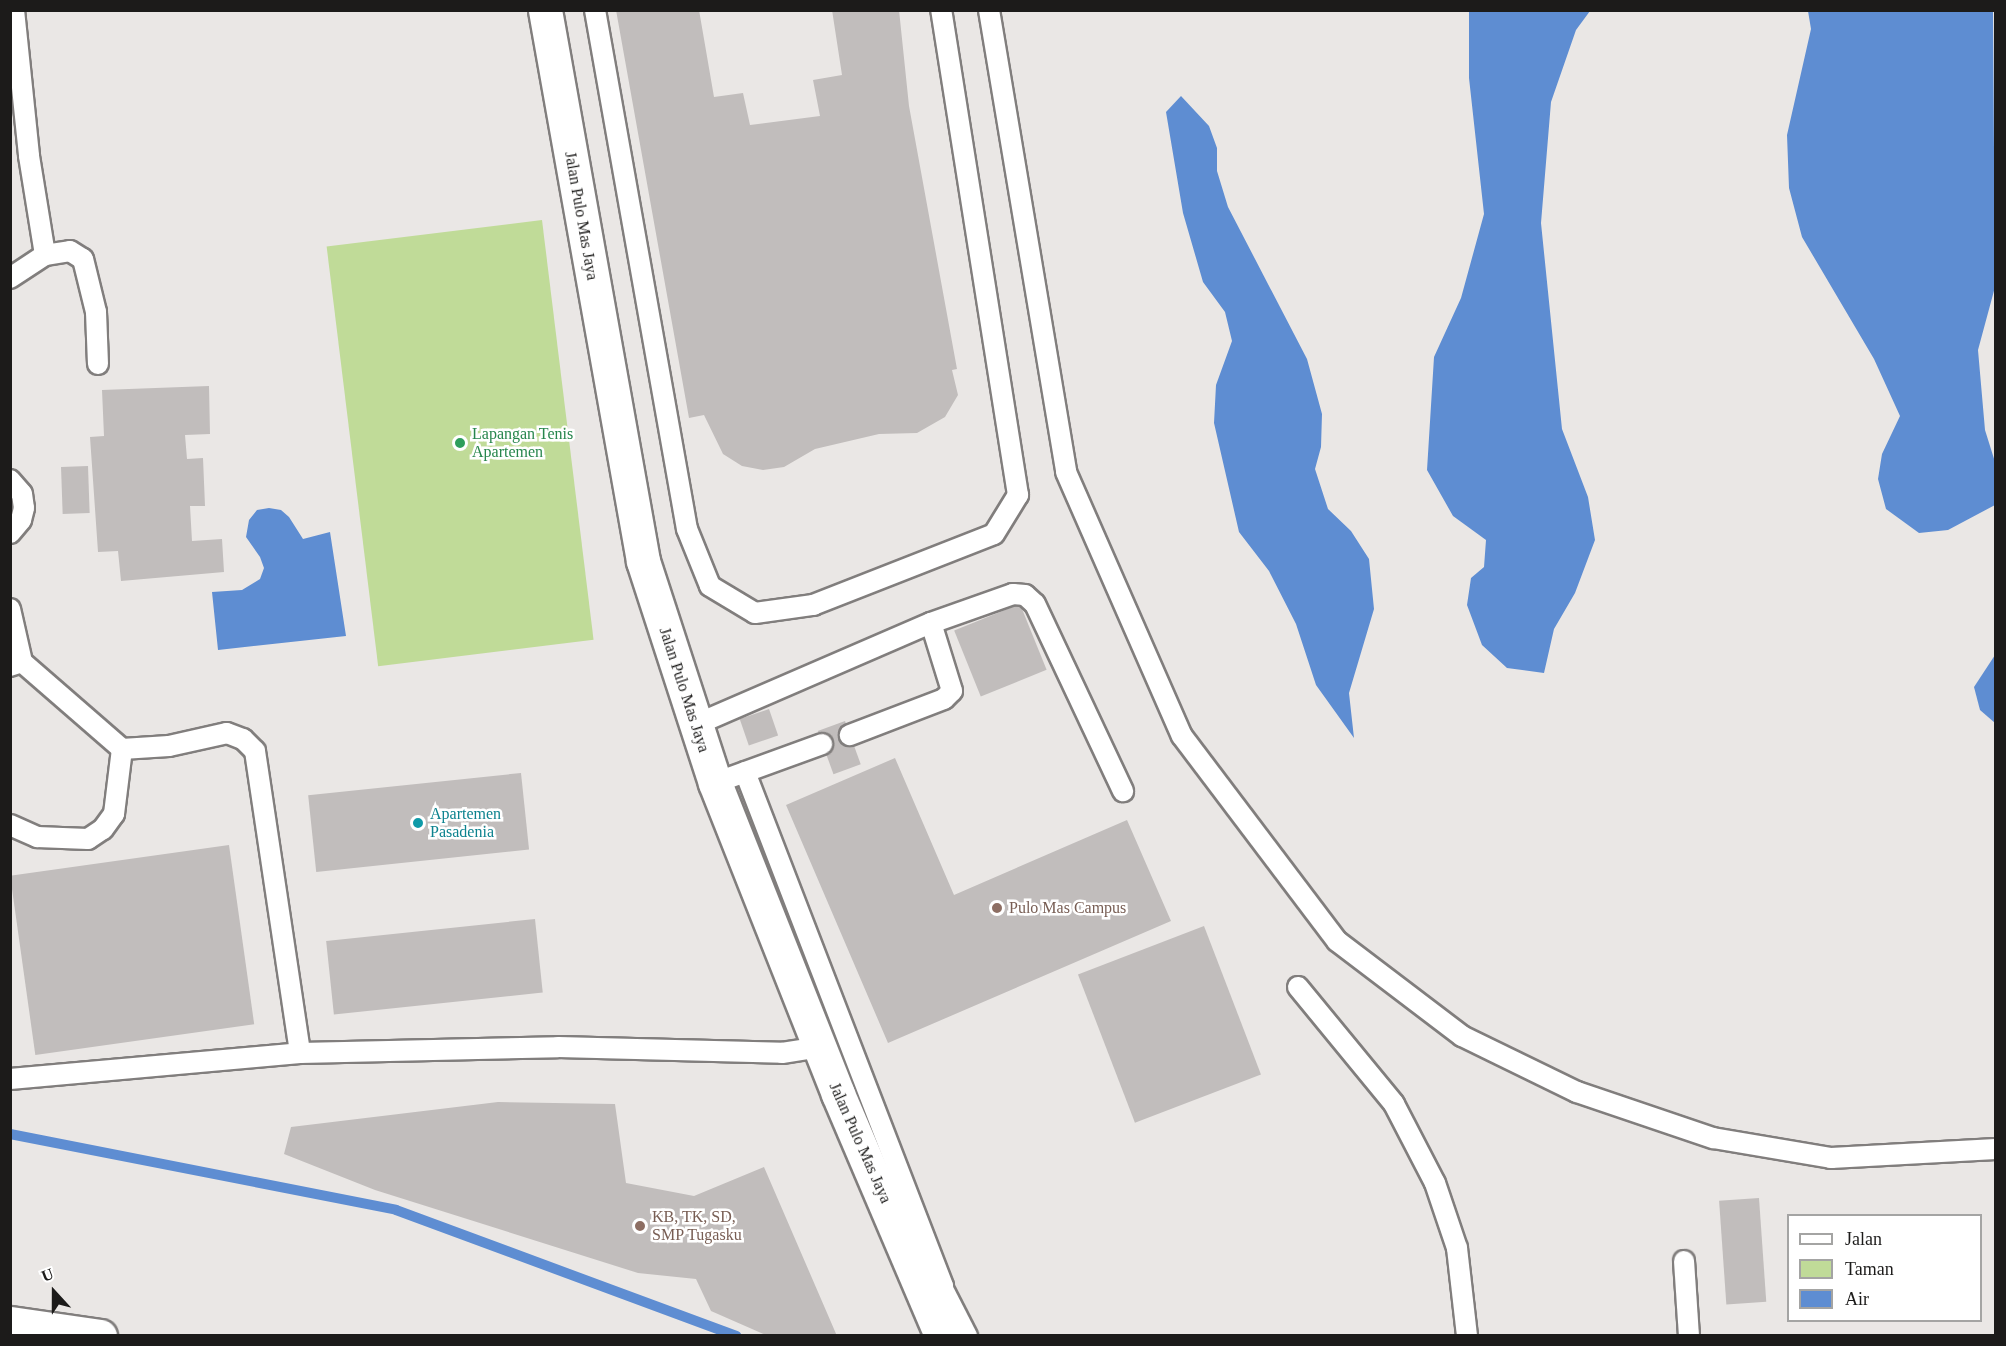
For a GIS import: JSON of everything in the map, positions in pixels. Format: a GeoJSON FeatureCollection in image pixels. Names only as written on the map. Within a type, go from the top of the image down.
{"type":"FeatureCollection","features":[{"type":"Feature","properties":{"kind":"street","name":"Jalan Pulo Mas Jaya"},"geometry":{"type":"LineString","coordinates":[[545,10],[643,561],[715,783],[819,1047],[937,1297],[941,1335]]}},
{"type":"Feature","properties":{"kind":"street"},"geometry":{"type":"LineString","coordinates":[[10,1323],[100,1335]]}},
{"type":"Feature","properties":{"kind":"lane"},"geometry":{"type":"LineString","coordinates":[[14,10],[29,156],[45,255]]}},
{"type":"Feature","properties":{"kind":"lane"},"geometry":{"type":"LineString","coordinates":[[595,10],[687,529],[710,586],[755,613],[813,605],[994,534],[1018,495],[941,10]]}},
{"type":"Feature","properties":{"kind":"lane"},"geometry":{"type":"LineString","coordinates":[[989,10],[1066,472],[1182,736],[1337,941],[1462,1036],[1577,1092],[1713,1138],[1831,1158],[1995,1149]]}},
{"type":"Feature","properties":{"kind":"lane"},"geometry":{"type":"LineString","coordinates":[[10,278],[45,255],[70,251],[83,259],[96,312],[98,363]]}},
{"type":"Feature","properties":{"kind":"lane"},"geometry":{"type":"LineString","coordinates":[[10,480],[22,494],[24,507],[21,520],[10,533]]}},
{"type":"Feature","properties":{"kind":"lane"},"geometry":{"type":"LineString","coordinates":[[695,725],[931,622],[1013,594],[1025,595],[1035,604],[1123,791]]}},
{"type":"Feature","properties":{"kind":"lane"},"geometry":{"type":"LineString","coordinates":[[10,609],[16,664],[122,749],[169,746],[227,734],[243,739],[255,751],[300,1053]]}},
{"type":"Feature","properties":{"kind":"lane"},"geometry":{"type":"LineString","coordinates":[[850,735],[944,699],[952,691],[931,622]]}},
{"type":"Feature","properties":{"kind":"lane"},"geometry":{"type":"LineString","coordinates":[[715,783],[822,744]]}},
{"type":"Feature","properties":{"kind":"lane"},"geometry":{"type":"LineString","coordinates":[[10,825],[38,837],[88,839],[103,829],[114,814],[122,749]]}},
{"type":"Feature","properties":{"kind":"lane"},"geometry":{"type":"LineString","coordinates":[[745,772],[937,1297],[967,1335]]}},
{"type":"Feature","properties":{"kind":"lane"},"geometry":{"type":"LineString","coordinates":[[1298,987],[1394,1104],[1435,1183],[1457,1248],[1467,1335]]}},
{"type":"Feature","properties":{"kind":"lane"},"geometry":{"type":"LineString","coordinates":[[10,1079],[300,1053],[512,1047],[664,1047],[782,1053],[819,1047]]}},
{"type":"Feature","properties":{"kind":"lane"},"geometry":{"type":"LineString","coordinates":[[1684,1261],[1689,1335]]}},
{"type":"Feature","properties":{"kind":"green space","name":"Lapangan Tenis Apartemen"},"geometry":{"type":"Polygon","coordinates":[[[542,220],[594,640],[378,666],[327,246],[542,220]]]}},
{"type":"Feature","properties":{"kind":"water"},"geometry":{"type":"Polygon","coordinates":[[[1469,11],[1590,11],[1576,30],[1551,102],[1541,223],[1562,429],[1588,497],[1595,540],[1575,593],[1554,629],[1544,673],[1507,668],[1482,645],[1467,605],[1471,578],[1484,567],[1486,540],[1453,516],[1427,470],[1434,357],[1461,298],[1484,214],[1469,78],[1469,11]]]}},
{"type":"Feature","properties":{"kind":"water"},"geometry":{"type":"Polygon","coordinates":[[[1808,11],[1993,11],[1995,287],[1978,350],[1985,430],[1995,462],[1995,505],[1948,530],[1919,533],[1886,509],[1878,479],[1882,454],[1900,416],[1874,359],[1802,237],[1789,188],[1787,135],[1811,29],[1808,11]]]}},
{"type":"Feature","properties":{"kind":"water"},"geometry":{"type":"Polygon","coordinates":[[[1181,96],[1209,126],[1217,148],[1217,171],[1228,207],[1307,359],[1322,414],[1321,447],[1315,469],[1328,509],[1351,531],[1369,559],[1374,609],[1349,693],[1354,738],[1316,685],[1296,624],[1269,571],[1239,532],[1214,423],[1216,385],[1232,341],[1225,312],[1203,282],[1183,213],[1166,112],[1181,96]]]}},
{"type":"Feature","properties":{"kind":"water"},"geometry":{"type":"Polygon","coordinates":[[[269,508],[281,510],[289,517],[303,539],[330,532],[346,636],[218,650],[212,592],[242,590],[260,579],[264,568],[260,557],[246,537],[249,520],[257,510],[269,508]]]}},
{"type":"Feature","properties":{"kind":"water"},"geometry":{"type":"Polygon","coordinates":[[[1995,655],[1995,723],[1980,710],[1974,687],[1995,655]]]}},
{"type":"Feature","properties":{"kind":"building"},"geometry":{"type":"Polygon","coordinates":[[[616,10],[699,10],[714,97],[743,93],[750,125],[820,116],[813,80],[842,75],[832,10],[899,10],[909,106],[957,369],[952,370],[958,395],[945,417],[917,433],[879,434],[815,449],[784,467],[763,470],[742,466],[723,454],[704,415],[689,418],[616,10]]]}},
{"type":"Feature","properties":{"kind":"building"},"geometry":{"type":"Polygon","coordinates":[[[209,386],[210,434],[185,435],[187,459],[203,458],[205,506],[190,506],[192,541],[222,539],[224,572],[121,581],[118,551],[98,552],[90,437],[104,436],[102,390],[209,386]]]}},
{"type":"Feature","properties":{"kind":"building"},"geometry":{"type":"Polygon","coordinates":[[[88,466],[90,513],[63,514],[61,467],[88,466]]]}},
{"type":"Feature","properties":{"kind":"building"},"geometry":{"type":"Polygon","coordinates":[[[1020,604],[1047,670],[981,696],[954,631],[1020,604]]]}},
{"type":"Feature","properties":{"kind":"building"},"geometry":{"type":"Polygon","coordinates":[[[769,709],[778,735],[749,746],[740,719],[769,709]]]}},
{"type":"Feature","properties":{"kind":"building"},"geometry":{"type":"Polygon","coordinates":[[[845,721],[861,764],[833,774],[818,731],[845,721]]]}},
{"type":"Feature","properties":{"kind":"building","name":"Pulo Mas Campus"},"geometry":{"type":"Polygon","coordinates":[[[895,758],[954,895],[1127,820],[1171,921],[888,1043],[786,805],[895,758]]]}},
{"type":"Feature","properties":{"kind":"building","name":"Apartemen Pasadenia"},"geometry":{"type":"Polygon","coordinates":[[[521,773],[529,850],[316,872],[308,795],[521,773]]]}},
{"type":"Feature","properties":{"kind":"building"},"geometry":{"type":"Polygon","coordinates":[[[229,845],[254,1024],[35,1055],[10,876],[229,845]]]}},
{"type":"Feature","properties":{"kind":"building"},"geometry":{"type":"Polygon","coordinates":[[[535,919],[543,993],[334,1015],[326,941],[535,919]]]}},
{"type":"Feature","properties":{"kind":"building"},"geometry":{"type":"Polygon","coordinates":[[[1204,926],[1261,1074],[1135,1123],[1078,974],[1204,926]]]}},
{"type":"Feature","properties":{"kind":"building","name":"KB, TK, SD, SMP Tugasku"},"geometry":{"type":"Polygon","coordinates":[[[498,1102],[615,1104],[626,1183],[694,1196],[764,1167],[837,1336],[768,1336],[711,1311],[696,1279],[638,1273],[375,1190],[284,1154],[291,1127],[498,1102]]]}},
{"type":"Feature","properties":{"kind":"building"},"geometry":{"type":"Polygon","coordinates":[[[1759,1198],[1766,1302],[1726,1305],[1719,1201],[1759,1198]]]}},
{"type":"Feature","properties":{"kind":"waterway"},"geometry":{"type":"LineString","coordinates":[[10,1134],[396,1210],[736,1336]]}},
{"type":"Feature","properties":{"kind":"place","name":"Lapangan Tenis Apartemen"},"geometry":{"type":"Point","coordinates":[460,443]}},
{"type":"Feature","properties":{"kind":"place","name":"Apartemen Pasadenia"},"geometry":{"type":"Point","coordinates":[418,823]}},
{"type":"Feature","properties":{"kind":"place","name":"Pulo Mas Campus"},"geometry":{"type":"Point","coordinates":[997,908]}},
{"type":"Feature","properties":{"kind":"place","name":"KB, TK, SD, SMP Tugasku"},"geometry":{"type":"Point","coordinates":[640,1226]}}]}
